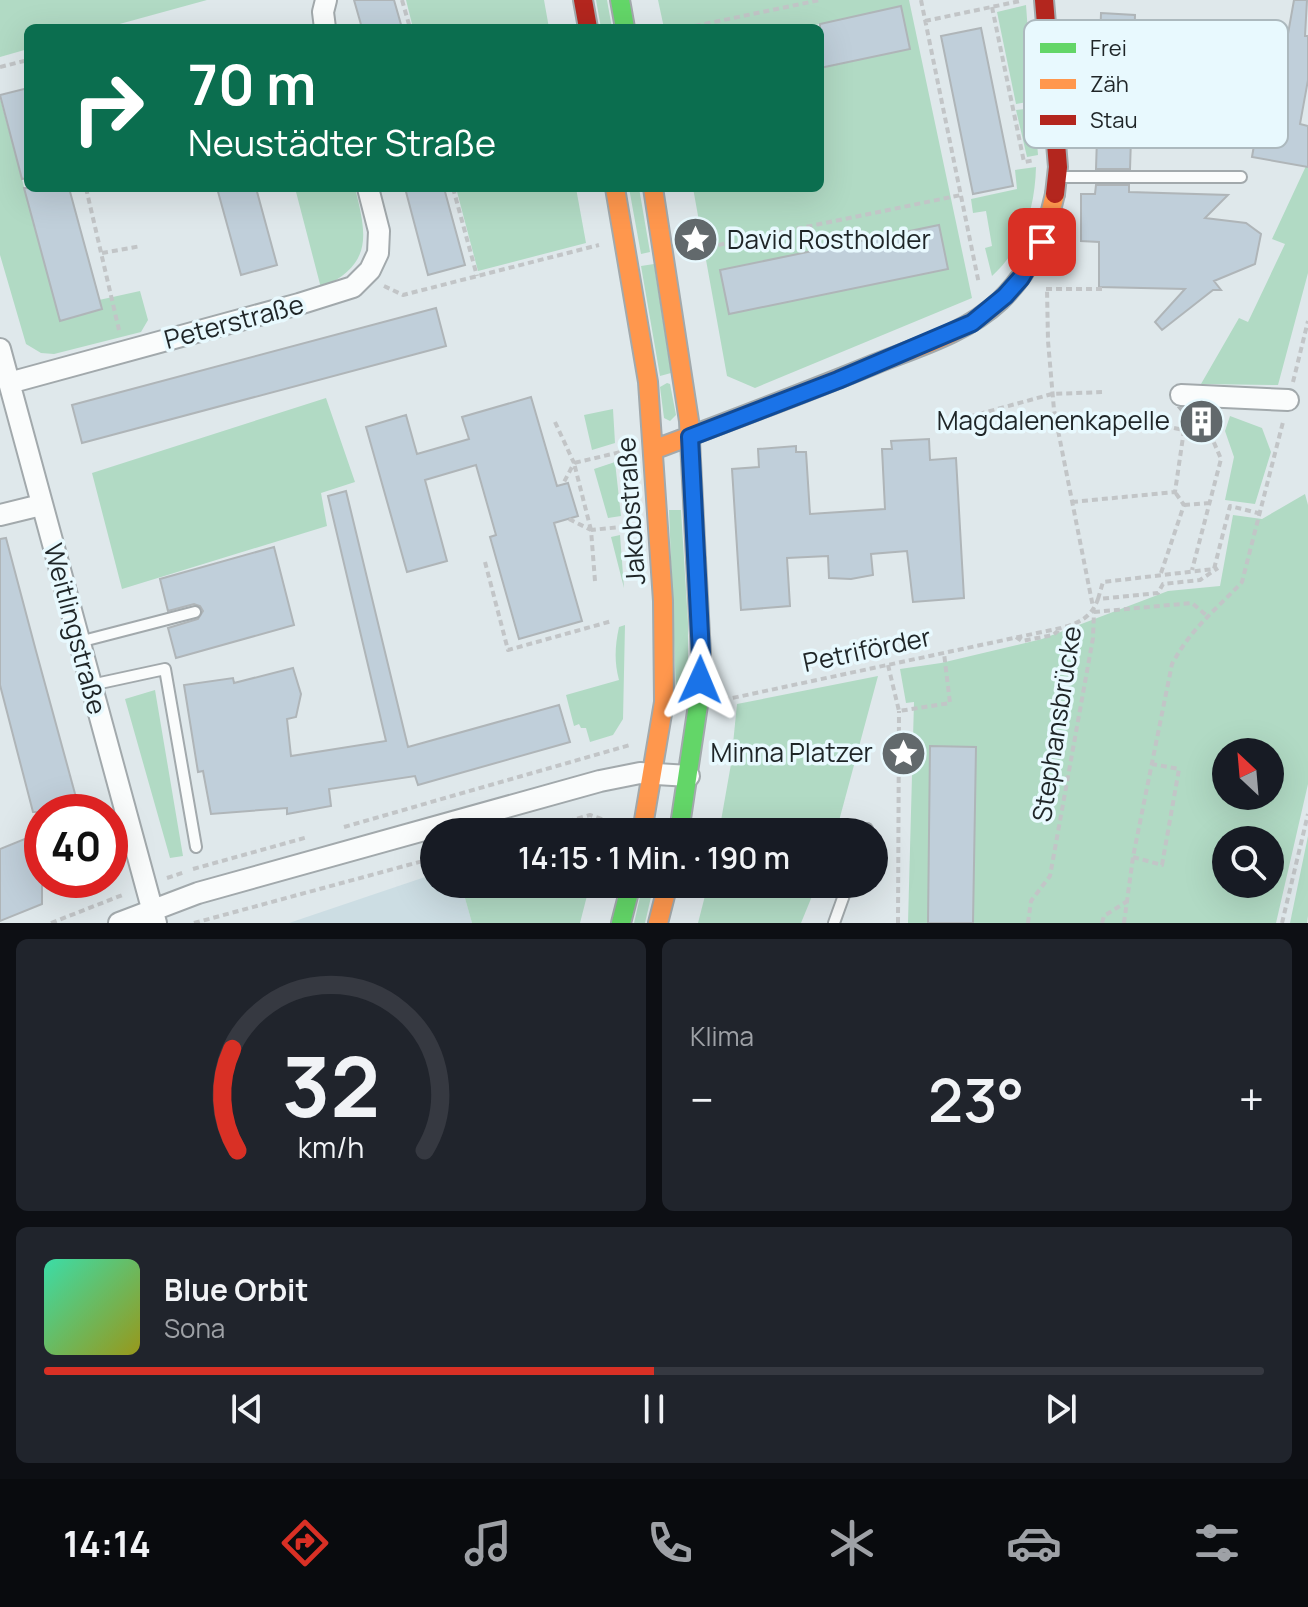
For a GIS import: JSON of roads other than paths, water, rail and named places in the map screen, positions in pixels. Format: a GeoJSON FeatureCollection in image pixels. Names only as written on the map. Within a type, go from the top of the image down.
{"type":"FeatureCollection","features":[{"type":"Feature","properties":{"kind":"street"},"geometry":{"type":"LineString","coordinates":[[324,24],[326,0]]}},
{"type":"Feature","properties":{"kind":"street"},"geometry":{"type":"LineString","coordinates":[[583,0],[587,24]]}},
{"type":"Feature","properties":{"kind":"street"},"geometry":{"type":"LineString","coordinates":[[620,0],[624,24]]}},
{"type":"Feature","properties":{"kind":"street"},"geometry":{"type":"LineString","coordinates":[[1044,0],[1046,20]]}},
{"type":"Feature","properties":{"kind":"street"},"geometry":{"type":"LineString","coordinates":[[653,450],[952,333],[991,309],[1021,278],[1042,242],[1051,214],[1057,177],[1056,148]]}},
{"type":"Feature","properties":{"kind":"street","name":"Peterstraße"},"geometry":{"type":"LineString","coordinates":[[9,383],[344,291],[363,278],[374,262],[379,244],[377,219],[369,192]]}},
{"type":"Feature","properties":{"kind":"street","name":"Jakobstraße"},"geometry":{"type":"LineString","coordinates":[[616,192],[647,375],[665,659],[664,702],[645,818]]}},
{"type":"Feature","properties":{"kind":"street"},"geometry":{"type":"LineString","coordinates":[[654,192],[679,343],[690,437],[701,654],[698,705],[682,818]]}},
{"type":"Feature","properties":{"kind":"street","name":"Weitlingstraße"},"geometry":{"type":"LineString","coordinates":[[0,349],[154,916]]}},
{"type":"Feature","properties":{"kind":"street"},"geometry":{"type":"LineString","coordinates":[[1181,395],[1288,400]]}},
{"type":"Feature","properties":{"kind":"street"},"geometry":{"type":"LineString","coordinates":[[0,515],[41,505]]}},
{"type":"Feature","properties":{"kind":"street"},"geometry":{"type":"LineString","coordinates":[[119,923],[154,916],[212,889],[600,781],[640,773],[689,776]]}},
{"type":"Feature","properties":{"kind":"street"},"geometry":{"type":"LineString","coordinates":[[621,923],[627,898]]}},
{"type":"Feature","properties":{"kind":"street"},"geometry":{"type":"LineString","coordinates":[[658,923],[664,898]]}},
{"type":"Feature","properties":{"kind":"lane"},"geometry":{"type":"LineString","coordinates":[[1057,177],[1241,177]]}},
{"type":"Feature","properties":{"kind":"lane"},"geometry":{"type":"LineString","coordinates":[[79,642],[195,612]]}},
{"type":"Feature","properties":{"kind":"lane"},"geometry":{"type":"LineString","coordinates":[[91,685],[165,669],[196,847]]}},
{"type":"Feature","properties":{"kind":"lane"},"geometry":{"type":"LineString","coordinates":[[834,923],[843,898]]}},
{"type":"Feature","properties":{"kind":"place","name":"David Rostholder"},"geometry":{"type":"Point","coordinates":[696,240]}},
{"type":"Feature","properties":{"kind":"place","name":"Magdalenenkapelle"},"geometry":{"type":"Point","coordinates":[1201,421]}},
{"type":"Feature","properties":{"kind":"place","name":"Minna Platzer"},"geometry":{"type":"Point","coordinates":[904,753]}}]}
